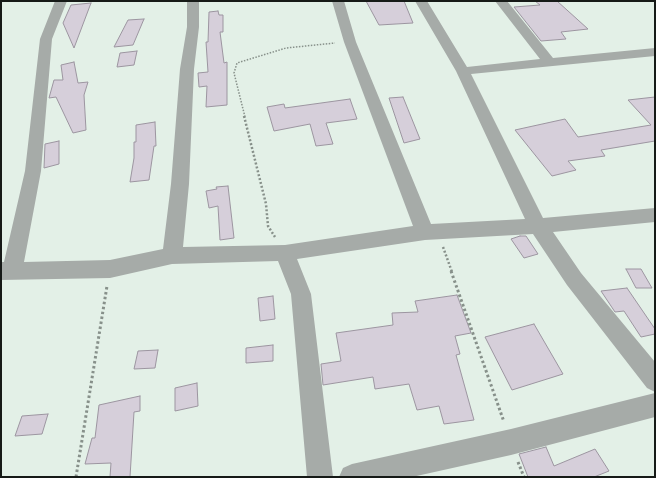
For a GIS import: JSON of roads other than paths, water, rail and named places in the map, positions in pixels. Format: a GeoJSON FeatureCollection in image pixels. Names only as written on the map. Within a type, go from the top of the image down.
{"type":"FeatureCollection","features":[{"type":"Feature","properties":{"kind":"street"},"geometry":{"type":"LineString","coordinates":[[61,1],[46,39],[33,171],[6,271],[110,269],[172,256],[285,253],[431,232],[538,226],[655,214]]}},
{"type":"Feature","properties":{"kind":"street"},"geometry":{"type":"LineString","coordinates":[[172,256],[180,184],[187,69],[193,27],[193,1]]}},
{"type":"Feature","properties":{"kind":"street"},"geometry":{"type":"LineString","coordinates":[[338,1],[350,42],[431,232]]}},
{"type":"Feature","properties":{"kind":"street"},"geometry":{"type":"LineString","coordinates":[[421,1],[463,71],[538,226],[574,279],[655,380]]}},
{"type":"Feature","properties":{"kind":"street"},"geometry":{"type":"LineString","coordinates":[[501,1],[549,62]]}},
{"type":"Feature","properties":{"kind":"street"},"geometry":{"type":"LineString","coordinates":[[463,71],[655,52]]}},
{"type":"Feature","properties":{"kind":"street"},"geometry":{"type":"LineString","coordinates":[[285,253],[302,294],[320,477]]}},
{"type":"Feature","properties":{"kind":"street"},"geometry":{"type":"LineString","coordinates":[[352,477],[511,442],[655,405]]}}]}
